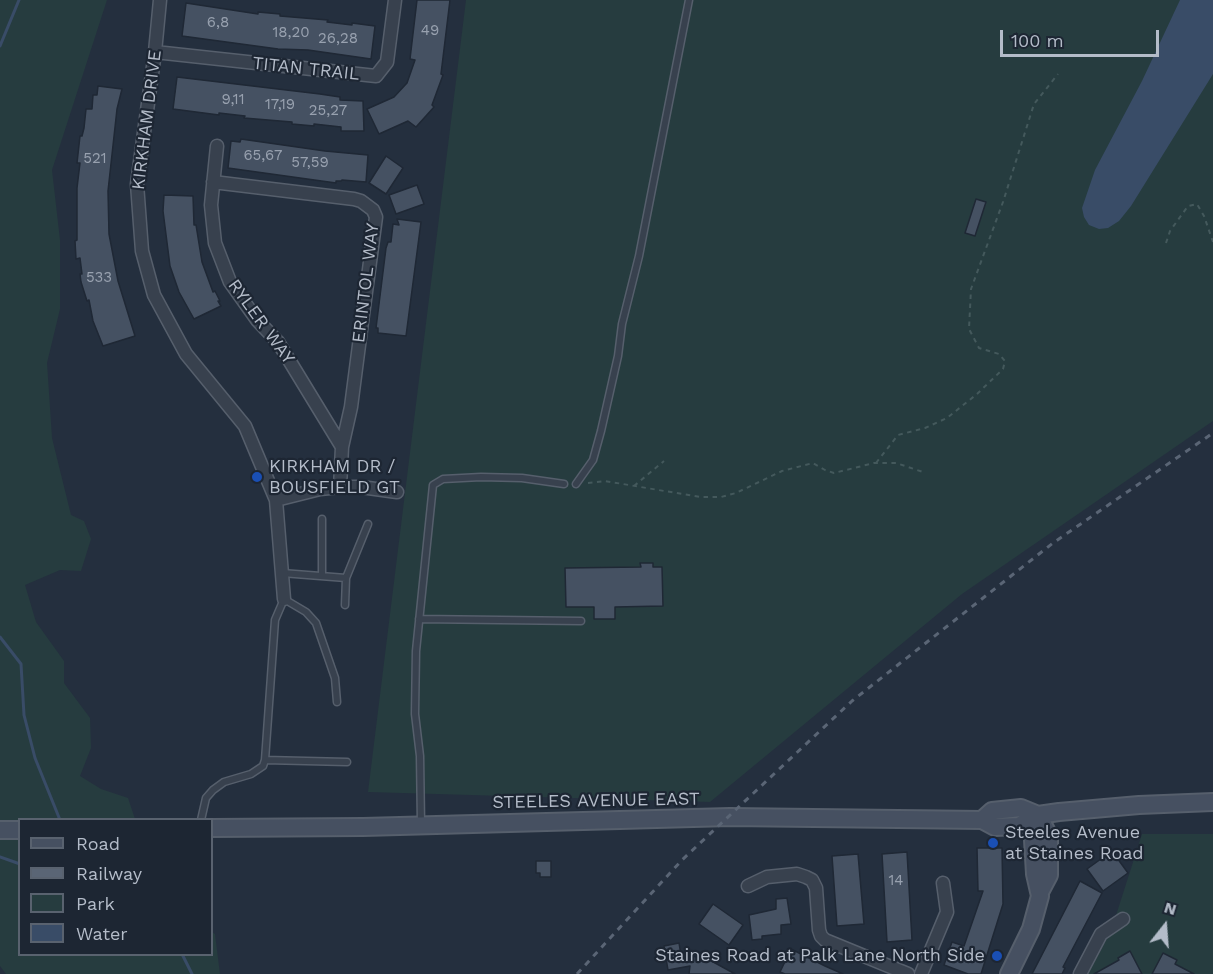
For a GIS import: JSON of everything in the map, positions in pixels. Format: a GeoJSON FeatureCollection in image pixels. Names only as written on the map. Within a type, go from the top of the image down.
{"type":"FeatureCollection","features":[{"type":"Feature","properties":{"kind":"main road","name":"STEELES AVENUE EAST"},"geometry":{"type":"LineString","coordinates":[[213,828],[730,817],[982,820],[992,811],[1021,808],[1038,815],[1139,805],[1213,802]]}},
{"type":"Feature","properties":{"kind":"main road"},"geometry":{"type":"LineString","coordinates":[[1010,974],[1034,921],[1040,892],[1049,875],[1049,836],[1038,815]]}},
{"type":"Feature","properties":{"kind":"main road"},"geometry":{"type":"LineString","coordinates":[[0,830],[18,830]]}},
{"type":"Feature","properties":{"kind":"street","name":"KIRKHAM DRIVE"},"geometry":{"type":"LineString","coordinates":[[160,0],[137,184],[142,251],[154,294],[186,354],[245,426],[276,500],[284,599]]}},
{"type":"Feature","properties":{"kind":"street","name":"TITAN TRAIL"},"geometry":{"type":"LineString","coordinates":[[155,52],[376,76],[387,62],[395,0]]}},
{"type":"Feature","properties":{"kind":"street","name":"RYLER WAY"},"geometry":{"type":"LineString","coordinates":[[217,146],[211,205],[215,243],[230,282],[257,320],[278,342],[342,447]]}},
{"type":"Feature","properties":{"kind":"street","name":"ERINTOL WAY"},"geometry":{"type":"LineString","coordinates":[[213,182],[354,199],[373,210],[376,217],[351,407],[342,447]]}},
{"type":"Feature","properties":{"kind":"street"},"geometry":{"type":"LineString","coordinates":[[340,487],[342,447]]}},
{"type":"Feature","properties":{"kind":"street"},"geometry":{"type":"LineString","coordinates":[[276,500],[320,489],[340,487],[397,492]]}},
{"type":"Feature","properties":{"kind":"street"},"geometry":{"type":"LineString","coordinates":[[748,886],[767,877],[797,874],[812,880],[816,888],[819,930],[825,940],[908,974]]}},
{"type":"Feature","properties":{"kind":"street"},"geometry":{"type":"LineString","coordinates":[[921,974],[947,912],[943,883]]}},
{"type":"Feature","properties":{"kind":"street"},"geometry":{"type":"LineString","coordinates":[[1080,974],[1101,934],[1123,919]]}},
{"type":"Feature","properties":{"kind":"lane"},"geometry":{"type":"LineString","coordinates":[[576,484],[593,460],[601,431],[622,324],[639,256],[689,0]]}},
{"type":"Feature","properties":{"kind":"lane"},"geometry":{"type":"LineString","coordinates":[[421,825],[420,756],[415,714],[416,651],[433,485],[443,479],[481,477],[522,478],[564,484]]}},
{"type":"Feature","properties":{"kind":"lane"},"geometry":{"type":"LineString","coordinates":[[322,519],[322,576]]}},
{"type":"Feature","properties":{"kind":"lane"},"geometry":{"type":"LineString","coordinates":[[345,605],[346,578],[368,524]]}},
{"type":"Feature","properties":{"kind":"lane"},"geometry":{"type":"LineString","coordinates":[[282,573],[346,578]]}},
{"type":"Feature","properties":{"kind":"lane"},"geometry":{"type":"LineString","coordinates":[[201,818],[206,798],[213,790],[224,783],[251,774],[262,766],[265,760],[275,620],[284,599],[306,612],[316,623],[335,678],[338,702]]}},
{"type":"Feature","properties":{"kind":"lane"},"geometry":{"type":"LineString","coordinates":[[419,619],[581,621]]}},
{"type":"Feature","properties":{"kind":"lane"},"geometry":{"type":"LineString","coordinates":[[265,760],[347,762]]}},
{"type":"Feature","properties":{"kind":"path"},"geometry":{"type":"LineString","coordinates":[[876,463],[898,435],[925,428],[947,418],[1003,369],[1005,361],[999,354],[979,348],[969,329],[971,289],[1003,202],[1034,104],[1058,74]]}},
{"type":"Feature","properties":{"kind":"path"},"geometry":{"type":"LineString","coordinates":[[1166,243],[1170,231],[1188,206],[1197,204],[1213,242]]}},
{"type":"Feature","properties":{"kind":"path"},"geometry":{"type":"LineString","coordinates":[[634,486],[664,461]]}},
{"type":"Feature","properties":{"kind":"path"},"geometry":{"type":"LineString","coordinates":[[576,484],[605,481],[700,497],[721,497],[736,493],[792,467],[813,463],[834,473],[876,463],[896,463],[923,471]]}},
{"type":"Feature","properties":{"kind":"green space"},"geometry":{"type":"Polygon","coordinates":[[[0,0],[107,0],[52,170],[60,240],[60,309],[47,363],[52,438],[71,515],[84,521],[91,539],[81,571],[60,570],[25,585],[36,622],[64,661],[64,683],[90,718],[91,748],[80,776],[101,789],[128,798],[135,818],[18,818],[18,956],[213,956],[213,933],[220,974],[6,974],[0,966],[0,0]]]}},
{"type":"Feature","properties":{"kind":"green space"},"geometry":{"type":"Polygon","coordinates":[[[466,0],[1213,0],[1213,421],[962,594],[710,802],[368,792],[466,0]]]}},
{"type":"Feature","properties":{"kind":"green space"},"geometry":{"type":"Polygon","coordinates":[[[1142,834],[1213,834],[1213,974],[1088,974],[1111,931],[1142,834]]]}},
{"type":"Feature","properties":{"kind":"water"},"geometry":{"type":"Polygon","coordinates":[[[1180,0],[1213,0],[1213,74],[1131,206],[1119,221],[1108,228],[1099,229],[1089,225],[1082,208],[1095,170],[1142,81],[1180,0]]]}},
{"type":"Feature","properties":{"kind":"building"},"geometry":{"type":"Polygon","coordinates":[[[417,0],[450,0],[441,74],[443,75],[432,105],[434,107],[416,127],[408,121],[379,134],[367,109],[394,97],[407,83],[415,60],[410,59],[417,0]]]}},
{"type":"Feature","properties":{"kind":"building"},"geometry":{"type":"Polygon","coordinates":[[[186,3],[258,14],[258,12],[280,14],[280,16],[328,20],[327,22],[375,26],[371,59],[182,36],[186,3]]]}},
{"type":"Feature","properties":{"kind":"building"},"geometry":{"type":"Polygon","coordinates":[[[177,77],[320,94],[340,97],[340,100],[363,101],[364,131],[341,131],[341,127],[292,124],[292,122],[244,118],[245,116],[173,109],[177,77]]]}},
{"type":"Feature","properties":{"kind":"building"},"geometry":{"type":"Polygon","coordinates":[[[98,86],[122,89],[117,109],[108,191],[109,234],[118,281],[135,336],[103,346],[81,282],[80,258],[76,259],[75,241],[77,240],[77,188],[80,163],[77,163],[80,136],[84,128],[86,109],[92,109],[93,95],[97,95],[98,86]]]}},
{"type":"Feature","properties":{"kind":"building"},"geometry":{"type":"Polygon","coordinates":[[[241,139],[368,155],[366,182],[342,180],[336,183],[228,168],[231,141],[240,142],[241,139]]]}},
{"type":"Feature","properties":{"kind":"building"},"geometry":{"type":"Polygon","coordinates":[[[386,156],[403,168],[386,194],[369,183],[386,156]]]}},
{"type":"Feature","properties":{"kind":"building"},"geometry":{"type":"Polygon","coordinates":[[[417,185],[424,204],[396,214],[389,195],[417,185]]]}},
{"type":"Feature","properties":{"kind":"building"},"geometry":{"type":"Polygon","coordinates":[[[164,195],[193,196],[194,225],[196,225],[202,262],[213,292],[215,291],[220,301],[218,301],[221,306],[194,319],[179,292],[170,266],[163,211],[164,195]]]}},
{"type":"Feature","properties":{"kind":"building"},"geometry":{"type":"Polygon","coordinates":[[[976,199],[986,202],[975,236],[965,233],[976,199]]]}},
{"type":"Feature","properties":{"kind":"building"},"geometry":{"type":"Polygon","coordinates":[[[397,219],[421,222],[406,336],[378,333],[378,328],[376,328],[386,248],[388,242],[391,242],[393,224],[399,225],[397,219]]]}},
{"type":"Feature","properties":{"kind":"building"},"geometry":{"type":"Polygon","coordinates":[[[640,563],[653,563],[653,567],[662,567],[663,606],[615,607],[615,619],[594,619],[594,607],[566,607],[565,568],[641,567],[640,563]]]}},
{"type":"Feature","properties":{"kind":"building"},"geometry":{"type":"Polygon","coordinates":[[[977,848],[1002,848],[1003,904],[981,974],[968,974],[944,965],[952,942],[964,946],[983,891],[978,891],[977,848]]]}},
{"type":"Feature","properties":{"kind":"building"},"geometry":{"type":"Polygon","coordinates":[[[1112,851],[1128,873],[1103,891],[1087,869],[1112,851]]]}},
{"type":"Feature","properties":{"kind":"building"},"geometry":{"type":"Polygon","coordinates":[[[907,852],[912,940],[887,942],[882,854],[907,852]]]}},
{"type":"Feature","properties":{"kind":"building"},"geometry":{"type":"Polygon","coordinates":[[[858,854],[864,924],[837,926],[832,856],[858,854]]]}},
{"type":"Feature","properties":{"kind":"building"},"geometry":{"type":"Polygon","coordinates":[[[536,861],[551,861],[551,877],[540,877],[540,873],[536,873],[536,861]]]}},
{"type":"Feature","properties":{"kind":"building"},"geometry":{"type":"Polygon","coordinates":[[[1080,881],[1102,893],[1063,967],[1065,968],[1062,974],[1032,974],[1080,881]]]}},
{"type":"Feature","properties":{"kind":"building"},"geometry":{"type":"Polygon","coordinates":[[[787,898],[791,924],[781,925],[781,934],[762,936],[762,939],[752,940],[749,915],[776,909],[776,899],[787,898]]]}},
{"type":"Feature","properties":{"kind":"building"},"geometry":{"type":"Polygon","coordinates":[[[713,904],[743,925],[729,945],[699,924],[713,904]]]}},
{"type":"Feature","properties":{"kind":"building"},"geometry":{"type":"Polygon","coordinates":[[[679,943],[681,955],[706,958],[735,974],[689,974],[690,966],[668,970],[664,946],[679,943]]]}},
{"type":"Feature","properties":{"kind":"building"},"geometry":{"type":"Polygon","coordinates":[[[791,949],[843,974],[785,974],[780,972],[791,949]]]}},
{"type":"Feature","properties":{"kind":"building"},"geometry":{"type":"Polygon","coordinates":[[[1130,951],[1142,974],[1094,974],[1119,960],[1118,958],[1130,951]]]}},
{"type":"Feature","properties":{"kind":"building"},"geometry":{"type":"Polygon","coordinates":[[[1163,953],[1177,960],[1175,964],[1194,974],[1152,974],[1163,953]]]}},
{"type":"Feature","properties":{"kind":"waterway"},"geometry":{"type":"LineString","coordinates":[[0,46],[19,0]]}},
{"type":"Feature","properties":{"kind":"waterway"},"geometry":{"type":"LineString","coordinates":[[0,637],[21,664],[24,715],[35,758],[59,818]]}},
{"type":"Feature","properties":{"kind":"waterway"},"geometry":{"type":"LineString","coordinates":[[0,857],[18,863]]}},
{"type":"Feature","properties":{"kind":"waterway"},"geometry":{"type":"LineString","coordinates":[[183,956],[192,974]]}},
{"type":"Feature","properties":{"kind":"railway"},"geometry":{"type":"LineString","coordinates":[[577,974],[682,860],[852,701],[1053,543],[1213,433]]}},
{"type":"Feature","properties":{"kind":"place","name":"KIRKHAM DR / BOUSFIELD GT"},"geometry":{"type":"Point","coordinates":[257,477]}},
{"type":"Feature","properties":{"kind":"place","name":"Steeles Avenue at Staines Road"},"geometry":{"type":"Point","coordinates":[993,843]}},
{"type":"Feature","properties":{"kind":"place","name":"Staines Road at Palk Lane North Side"},"geometry":{"type":"Point","coordinates":[997,956]}}]}
